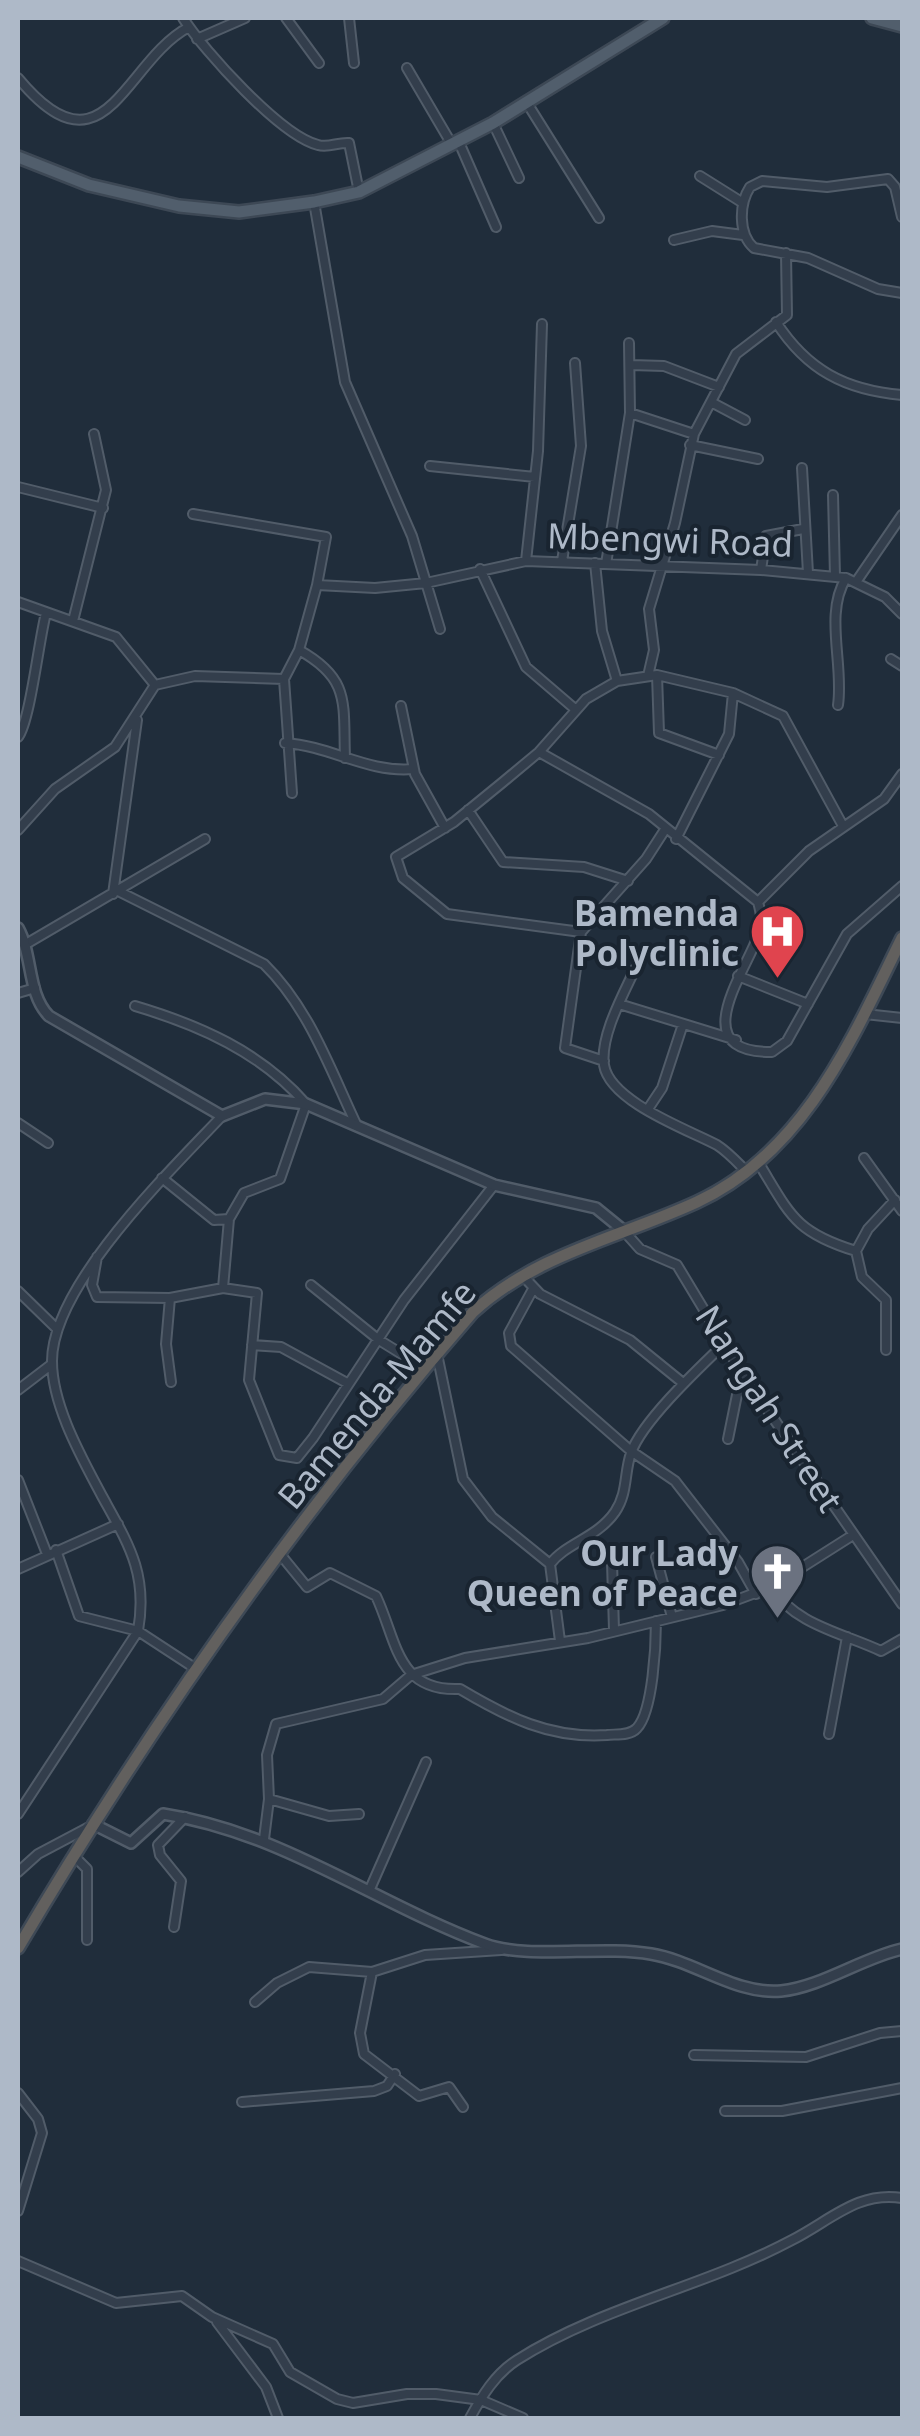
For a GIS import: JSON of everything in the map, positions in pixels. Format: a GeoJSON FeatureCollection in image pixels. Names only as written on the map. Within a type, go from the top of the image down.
{"type":"FeatureCollection","features":[{"type":"Feature","properties":{"kind":"highway","name":"Bamenda-Mamfe"},"geometry":{"type":"LineString","coordinates":[[18,1948],[193,1667],[473,1312],[522,1274],[700,1200],[758,1162],[806,1112],[865,1014],[902,938]]}},
{"type":"Feature","properties":{"kind":"main road"},"geometry":{"type":"LineString","coordinates":[[18,157],[90,185],[179,206],[239,212],[314,202],[359,192],[493,123],[663,18]]}},
{"type":"Feature","properties":{"kind":"main road"},"geometry":{"type":"LineString","coordinates":[[872,18],[902,26]]}},
{"type":"Feature","properties":{"kind":"street"},"geometry":{"type":"LineString","coordinates":[[183,18],[197,39],[242,86],[300,137],[322,146],[348,142],[359,192]]}},
{"type":"Feature","properties":{"kind":"street"},"geometry":{"type":"LineString","coordinates":[[197,39],[244,18]]}},
{"type":"Feature","properties":{"kind":"street"},"geometry":{"type":"LineString","coordinates":[[286,18],[318,63]]}},
{"type":"Feature","properties":{"kind":"street"},"geometry":{"type":"LineString","coordinates":[[350,18],[354,63]]}},
{"type":"Feature","properties":{"kind":"street"},"geometry":{"type":"LineString","coordinates":[[18,78],[38,103],[86,118],[113,108],[165,39],[188,27]]}},
{"type":"Feature","properties":{"kind":"street"},"geometry":{"type":"LineString","coordinates":[[406,68],[454,141],[496,227]]}},
{"type":"Feature","properties":{"kind":"street"},"geometry":{"type":"LineString","coordinates":[[527,103],[599,218]]}},
{"type":"Feature","properties":{"kind":"street"},"geometry":{"type":"LineString","coordinates":[[493,123],[520,178]]}},
{"type":"Feature","properties":{"kind":"street"},"geometry":{"type":"LineString","coordinates":[[700,176],[743,203]]}},
{"type":"Feature","properties":{"kind":"street"},"geometry":{"type":"LineString","coordinates":[[902,217],[895,187],[888,179],[827,186],[762,181],[750,187],[743,203],[743,234],[754,248],[786,253],[878,289],[902,293]]}},
{"type":"Feature","properties":{"kind":"street"},"geometry":{"type":"LineString","coordinates":[[314,202],[344,382],[412,536],[440,629]]}},
{"type":"Feature","properties":{"kind":"street"},"geometry":{"type":"LineString","coordinates":[[674,240],[712,230],[743,234]]}},
{"type":"Feature","properties":{"kind":"street"},"geometry":{"type":"LineString","coordinates":[[719,755],[659,733],[650,609],[659,568],[676,523],[694,434],[744,345],[787,315],[786,253]]}},
{"type":"Feature","properties":{"kind":"street"},"geometry":{"type":"LineString","coordinates":[[776,322],[803,360],[840,381],[902,395]]}},
{"type":"Feature","properties":{"kind":"street"},"geometry":{"type":"LineString","coordinates":[[526,561],[535,477],[542,324]]}},
{"type":"Feature","properties":{"kind":"street"},"geometry":{"type":"LineString","coordinates":[[606,564],[630,413],[629,343]]}},
{"type":"Feature","properties":{"kind":"street"},"geometry":{"type":"LineString","coordinates":[[562,561],[581,446],[575,363]]}},
{"type":"Feature","properties":{"kind":"street"},"geometry":{"type":"LineString","coordinates":[[631,365],[664,366],[719,386]]}},
{"type":"Feature","properties":{"kind":"street"},"geometry":{"type":"LineString","coordinates":[[711,402],[745,420]]}},
{"type":"Feature","properties":{"kind":"street"},"geometry":{"type":"LineString","coordinates":[[630,413],[694,434]]}},
{"type":"Feature","properties":{"kind":"street"},"geometry":{"type":"LineString","coordinates":[[73,621],[103,508],[106,476],[94,434]]}},
{"type":"Feature","properties":{"kind":"street"},"geometry":{"type":"LineString","coordinates":[[690,445],[758,459]]}},
{"type":"Feature","properties":{"kind":"street"},"geometry":{"type":"LineString","coordinates":[[430,466],[535,477]]}},
{"type":"Feature","properties":{"kind":"street"},"geometry":{"type":"LineString","coordinates":[[802,468],[808,573]]}},
{"type":"Feature","properties":{"kind":"street"},"geometry":{"type":"LineString","coordinates":[[18,487],[103,508]]}},
{"type":"Feature","properties":{"kind":"street"},"geometry":{"type":"LineString","coordinates":[[833,495],[835,576]]}},
{"type":"Feature","properties":{"kind":"street"},"geometry":{"type":"LineString","coordinates":[[193,514],[326,538],[318,585],[299,650],[284,679],[285,744],[292,794]]}},
{"type":"Feature","properties":{"kind":"street"},"geometry":{"type":"LineString","coordinates":[[838,705],[841,666],[835,610],[851,580],[902,516]]}},
{"type":"Feature","properties":{"kind":"street"},"geometry":{"type":"LineString","coordinates":[[761,570],[766,536],[803,529]]}},
{"type":"Feature","properties":{"kind":"street","name":"Mbengwi Road"},"geometry":{"type":"LineString","coordinates":[[318,585],[375,588],[426,584],[526,561],[761,570],[851,580],[885,597],[902,614]]}},
{"type":"Feature","properties":{"kind":"street"},"geometry":{"type":"LineString","coordinates":[[596,563],[602,631],[617,681]]}},
{"type":"Feature","properties":{"kind":"street"},"geometry":{"type":"LineString","coordinates":[[480,569],[526,667],[575,709]]}},
{"type":"Feature","properties":{"kind":"street"},"geometry":{"type":"LineString","coordinates":[[18,602],[116,637],[155,684]]}},
{"type":"Feature","properties":{"kind":"street"},"geometry":{"type":"LineString","coordinates":[[18,736],[25,727],[34,661],[46,613]]}},
{"type":"Feature","properties":{"kind":"street"},"geometry":{"type":"LineString","coordinates":[[299,650],[322,662],[338,679],[343,696],[345,758]]}},
{"type":"Feature","properties":{"kind":"street"},"geometry":{"type":"LineString","coordinates":[[891,659],[902,666]]}},
{"type":"Feature","properties":{"kind":"street"},"geometry":{"type":"LineString","coordinates":[[18,830],[55,789],[116,748],[155,684],[195,676],[284,679]]}},
{"type":"Feature","properties":{"kind":"street"},"geometry":{"type":"LineString","coordinates":[[580,932],[460,918],[428,902],[403,878],[395,860],[468,810],[539,752],[575,709],[617,681],[653,676],[733,693],[789,722],[843,826]]}},
{"type":"Feature","properties":{"kind":"street"},"geometry":{"type":"LineString","coordinates":[[676,838],[719,755],[731,724],[733,693]]}},
{"type":"Feature","properties":{"kind":"street"},"geometry":{"type":"LineString","coordinates":[[401,706],[413,769],[444,828]]}},
{"type":"Feature","properties":{"kind":"street"},"geometry":{"type":"LineString","coordinates":[[116,892],[118,835],[136,754],[137,716]]}},
{"type":"Feature","properties":{"kind":"street"},"geometry":{"type":"LineString","coordinates":[[285,744],[314,745],[380,770],[413,769]]}},
{"type":"Feature","properties":{"kind":"street"},"geometry":{"type":"LineString","coordinates":[[539,752],[633,804],[758,902],[760,932],[725,1014],[736,1040]]}},
{"type":"Feature","properties":{"kind":"street"},"geometry":{"type":"LineString","coordinates":[[758,902],[809,851],[884,800],[902,774]]}},
{"type":"Feature","properties":{"kind":"street"},"geometry":{"type":"LineString","coordinates":[[468,810],[503,862],[584,868],[628,881]]}},
{"type":"Feature","properties":{"kind":"street"},"geometry":{"type":"LineString","coordinates":[[604,1061],[564,1048],[580,932],[628,881],[666,828]]}},
{"type":"Feature","properties":{"kind":"street"},"geometry":{"type":"LineString","coordinates":[[26,944],[205,839]]}},
{"type":"Feature","properties":{"kind":"street"},"geometry":{"type":"LineString","coordinates":[[619,1004],[772,1052],[788,1041],[848,934],[902,886]]}},
{"type":"Feature","properties":{"kind":"street"},"geometry":{"type":"LineString","coordinates":[[116,892],[264,964],[296,998],[357,1126]]}},
{"type":"Feature","properties":{"kind":"street"},"geometry":{"type":"LineString","coordinates":[[18,928],[26,944],[35,988],[49,1016],[222,1116]]}},
{"type":"Feature","properties":{"kind":"street"},"geometry":{"type":"LineString","coordinates":[[635,969],[619,1004],[604,1061],[612,1080],[680,1132],[716,1145],[746,1171]]}},
{"type":"Feature","properties":{"kind":"street"},"geometry":{"type":"LineString","coordinates":[[738,976],[808,1004]]}},
{"type":"Feature","properties":{"kind":"street"},"geometry":{"type":"LineString","coordinates":[[18,993],[35,988]]}},
{"type":"Feature","properties":{"kind":"street"},"geometry":{"type":"LineString","coordinates":[[134,1006],[210,1032],[276,1074],[306,1104]]}},
{"type":"Feature","properties":{"kind":"street"},"geometry":{"type":"LineString","coordinates":[[865,1014],[902,1018]]}},
{"type":"Feature","properties":{"kind":"street"},"geometry":{"type":"LineString","coordinates":[[648,1110],[662,1088],[683,1024]]}},
{"type":"Feature","properties":{"kind":"street"},"geometry":{"type":"LineString","coordinates":[[18,1814],[21,1800],[138,1631],[142,1578],[78,1448],[52,1364],[56,1328],[97,1257],[162,1178],[222,1116],[265,1099],[306,1104],[494,1185],[596,1208],[623,1230]]}},
{"type":"Feature","properties":{"kind":"street"},"geometry":{"type":"LineString","coordinates":[[223,1288],[229,1219],[244,1193],[280,1179],[306,1104]]}},
{"type":"Feature","properties":{"kind":"street"},"geometry":{"type":"LineString","coordinates":[[18,1123],[48,1144]]}},
{"type":"Feature","properties":{"kind":"street"},"geometry":{"type":"LineString","coordinates":[[864,1158],[902,1211]]}},
{"type":"Feature","properties":{"kind":"street"},"geometry":{"type":"LineString","coordinates":[[758,1162],[799,1225],[824,1241],[856,1250]]}},
{"type":"Feature","properties":{"kind":"street"},"geometry":{"type":"LineString","coordinates":[[162,1178],[214,1220],[229,1219]]}},
{"type":"Feature","properties":{"kind":"street"},"geometry":{"type":"LineString","coordinates":[[97,1257],[92,1286],[97,1297],[170,1298],[223,1288],[257,1292],[250,1386],[284,1458],[297,1458],[404,1300],[494,1185]]}},
{"type":"Feature","properties":{"kind":"street"},"geometry":{"type":"LineString","coordinates":[[886,1350],[886,1300],[862,1277],[856,1250],[868,1230],[896,1200]]}},
{"type":"Feature","properties":{"kind":"street","name":"Nangah Street"},"geometry":{"type":"LineString","coordinates":[[623,1230],[640,1249],[677,1266],[742,1374],[902,1602]]}},
{"type":"Feature","properties":{"kind":"street"},"geometry":{"type":"LineString","coordinates":[[522,1274],[533,1289],[630,1340],[683,1383]]}},
{"type":"Feature","properties":{"kind":"street"},"geometry":{"type":"LineString","coordinates":[[310,1285],[380,1340],[426,1369]]}},
{"type":"Feature","properties":{"kind":"street"},"geometry":{"type":"LineString","coordinates":[[533,1289],[509,1333],[512,1346],[631,1450],[675,1481],[738,1562],[756,1594]]}},
{"type":"Feature","properties":{"kind":"street"},"geometry":{"type":"LineString","coordinates":[[18,1291],[56,1328]]}},
{"type":"Feature","properties":{"kind":"street"},"geometry":{"type":"LineString","coordinates":[[170,1298],[166,1344],[171,1382]]}},
{"type":"Feature","properties":{"kind":"street"},"geometry":{"type":"LineString","coordinates":[[550,1564],[598,1532],[615,1511],[625,1494],[631,1450],[683,1383],[726,1342]]}},
{"type":"Feature","properties":{"kind":"street"},"geometry":{"type":"LineString","coordinates":[[252,1344],[281,1348],[347,1382]]}},
{"type":"Feature","properties":{"kind":"street"},"geometry":{"type":"LineString","coordinates":[[438,1354],[463,1479],[492,1517],[550,1564],[560,1642]]}},
{"type":"Feature","properties":{"kind":"street"},"geometry":{"type":"LineString","coordinates":[[18,1390],[52,1364]]}},
{"type":"Feature","properties":{"kind":"street"},"geometry":{"type":"LineString","coordinates":[[728,1439],[742,1374]]}},
{"type":"Feature","properties":{"kind":"street"},"geometry":{"type":"LineString","coordinates":[[18,1480],[79,1616],[138,1631],[193,1667]]}},
{"type":"Feature","properties":{"kind":"street"},"geometry":{"type":"LineString","coordinates":[[18,1569],[118,1524]]}},
{"type":"Feature","properties":{"kind":"street"},"geometry":{"type":"LineString","coordinates":[[264,1838],[270,1799],[267,1754],[276,1724],[383,1699],[411,1675],[464,1658],[656,1621],[756,1594],[852,1535]]}},
{"type":"Feature","properties":{"kind":"street"},"geometry":{"type":"LineString","coordinates":[[280,1554],[307,1587],[330,1573],[376,1596],[387,1633],[411,1675],[443,1691],[462,1690],[508,1718],[564,1734],[629,1733],[640,1725],[656,1621]]}},
{"type":"Feature","properties":{"kind":"street"},"geometry":{"type":"LineString","coordinates":[[656,1557],[672,1617]]}},
{"type":"Feature","properties":{"kind":"street"},"geometry":{"type":"LineString","coordinates":[[612,1562],[614,1630]]}},
{"type":"Feature","properties":{"kind":"street"},"geometry":{"type":"LineString","coordinates":[[771,1587],[786,1607],[847,1637],[885,1651],[902,1639]]}},
{"type":"Feature","properties":{"kind":"street"},"geometry":{"type":"LineString","coordinates":[[830,1734],[847,1637]]}},
{"type":"Feature","properties":{"kind":"street"},"geometry":{"type":"LineString","coordinates":[[370,1889],[426,1762]]}},
{"type":"Feature","properties":{"kind":"street"},"geometry":{"type":"LineString","coordinates":[[270,1799],[329,1816],[359,1814]]}},
{"type":"Feature","properties":{"kind":"street"},"geometry":{"type":"LineString","coordinates":[[18,1872],[38,1854],[93,1824],[131,1843],[158,1816],[185,1817],[264,1838],[504,1950]]}},
{"type":"Feature","properties":{"kind":"street"},"geometry":{"type":"LineString","coordinates":[[174,1927],[181,1881],[160,1855],[158,1845],[185,1817]]}},
{"type":"Feature","properties":{"kind":"street"},"geometry":{"type":"LineString","coordinates":[[73,1855],[87,1869],[87,1940]]}},
{"type":"Feature","properties":{"kind":"street"},"geometry":{"type":"LineString","coordinates":[[474,1953],[477,1940]]}},
{"type":"Feature","properties":{"kind":"street"},"geometry":{"type":"LineString","coordinates":[[255,2002],[277,1983],[309,1967],[372,1972],[418,1956],[504,1950],[651,1954],[770,1992],[803,1987],[852,1964],[902,1949]]}},
{"type":"Feature","properties":{"kind":"street"},"geometry":{"type":"LineString","coordinates":[[372,1972],[360,2043],[364,2054],[420,2096],[441,2088],[455,2090],[463,2106]]}},
{"type":"Feature","properties":{"kind":"street"},"geometry":{"type":"LineString","coordinates":[[694,2055],[806,2057],[880,2033],[902,2030]]}},
{"type":"Feature","properties":{"kind":"street"},"geometry":{"type":"LineString","coordinates":[[242,2102],[374,2090],[387,2086],[395,2074]]}},
{"type":"Feature","properties":{"kind":"street"},"geometry":{"type":"LineString","coordinates":[[725,2111],[782,2111],[902,2088]]}},
{"type":"Feature","properties":{"kind":"street"},"geometry":{"type":"LineString","coordinates":[[18,2093],[38,2118],[42,2134],[18,2211]]}},
{"type":"Feature","properties":{"kind":"street"},"geometry":{"type":"LineString","coordinates":[[470,2418],[499,2374],[516,2360],[570,2332],[752,2260],[842,2213],[861,2198],[902,2198]]}},
{"type":"Feature","properties":{"kind":"street"},"geometry":{"type":"LineString","coordinates":[[18,2261],[101,2299],[129,2303],[182,2296],[212,2317],[273,2344],[290,2372],[336,2399],[353,2403],[407,2394],[480,2400],[522,2418]]}},
{"type":"Feature","properties":{"kind":"street"},"geometry":{"type":"LineString","coordinates":[[212,2317],[266,2387],[278,2418]]}},
{"type":"Feature","properties":{"kind":"place","name":"Bamenda Polyclinic"},"geometry":{"type":"Point","coordinates":[778,981]}},
{"type":"Feature","properties":{"kind":"place","name":"Our Lady Queen of Peace"},"geometry":{"type":"Point","coordinates":[777,1621]}}]}
